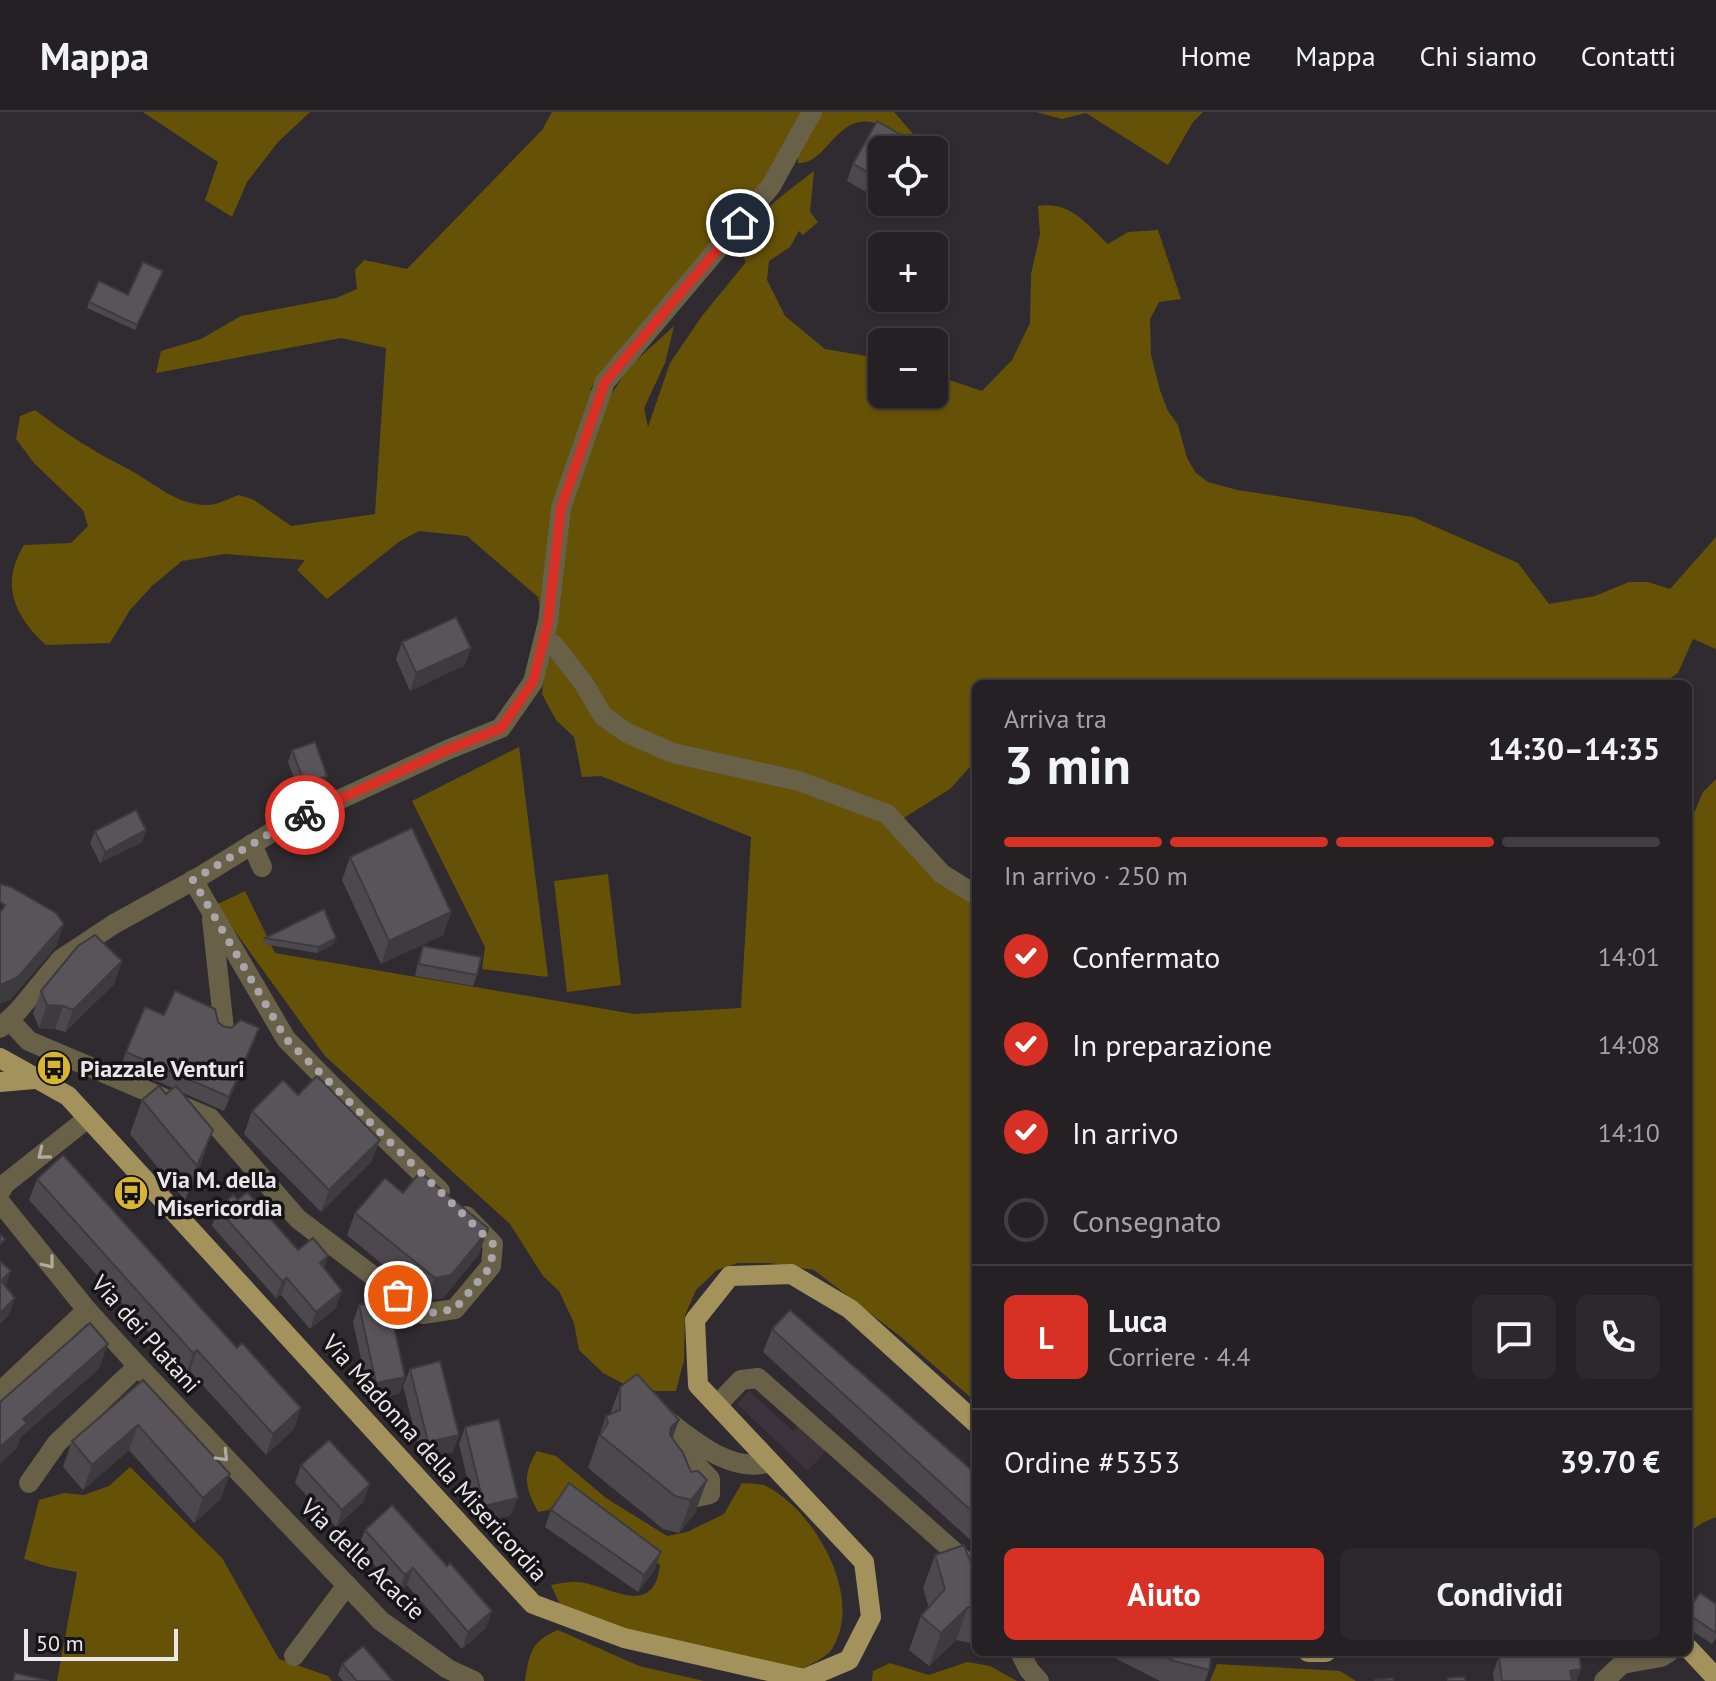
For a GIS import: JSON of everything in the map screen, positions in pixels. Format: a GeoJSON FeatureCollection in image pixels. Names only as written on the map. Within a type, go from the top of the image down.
{"type":"FeatureCollection","features":[{"type":"Feature","properties":{"kind":"main road","name":"Via Madonna della Misericordia"},"geometry":{"type":"LineString","coordinates":[[0,1058],[68,1096],[533,1604],[624,1638],[804,1680],[849,1660],[871,1617],[864,1562],[698,1385],[695,1320],[730,1276],[791,1274],[850,1309],[972,1419]]}},
{"type":"Feature","properties":{"kind":"main road"},"geometry":{"type":"LineString","coordinates":[[0,1082],[34,1079]]}},
{"type":"Feature","properties":{"kind":"main road"},"geometry":{"type":"LineString","coordinates":[[1692,1651],[1715,1671]]}},
{"type":"Feature","properties":{"kind":"street"},"geometry":{"type":"LineString","coordinates":[[193,880],[286,1039],[493,1244],[491,1266],[455,1309],[423,1314],[298,1219],[210,1118],[29,1041],[5,1024],[61,959],[114,924],[296,820],[501,728],[533,682],[548,622],[561,508],[605,382],[771,186],[812,112]]}},
{"type":"Feature","properties":{"kind":"street"},"geometry":{"type":"LineString","coordinates":[[544,639],[554,645],[603,716],[627,733],[673,753],[799,781],[887,814],[942,874],[972,893]]}},
{"type":"Feature","properties":{"kind":"street"},"geometry":{"type":"LineString","coordinates":[[252,844],[262,867]]}},
{"type":"Feature","properties":{"kind":"street"},"geometry":{"type":"LineString","coordinates":[[211,911],[224,1029]]}},
{"type":"Feature","properties":{"kind":"street"},"geometry":{"type":"LineString","coordinates":[[0,1192],[5,1184],[88,1118]]}},
{"type":"Feature","properties":{"kind":"street","name":"Via dei Platani"},"geometry":{"type":"LineString","coordinates":[[0,1202],[87,1310],[260,1494]]}},
{"type":"Feature","properties":{"kind":"street"},"geometry":{"type":"LineString","coordinates":[[0,1392],[87,1310]]}},
{"type":"Feature","properties":{"kind":"street"},"geometry":{"type":"LineString","coordinates":[[29,1483],[57,1443],[138,1366]]}},
{"type":"Feature","properties":{"kind":"street"},"geometry":{"type":"LineString","coordinates":[[717,1405],[741,1380],[758,1378],[972,1567]]}},
{"type":"Feature","properties":{"kind":"street"},"geometry":{"type":"LineString","coordinates":[[671,1465],[697,1497],[710,1494],[710,1479],[648,1415],[652,1409],[723,1459],[758,1466],[770,1462]]}},
{"type":"Feature","properties":{"kind":"street","name":"Via delle Acacie"},"geometry":{"type":"LineString","coordinates":[[260,1494],[381,1621],[448,1669],[474,1681]]}},
{"type":"Feature","properties":{"kind":"street"},"geometry":{"type":"LineString","coordinates":[[294,1656],[347,1585]]}},
{"type":"Feature","properties":{"kind":"street"},"geometry":{"type":"LineString","coordinates":[[1022,1656],[1039,1681]]}},
{"type":"Feature","properties":{"kind":"street"},"geometry":{"type":"LineString","coordinates":[[1604,1681],[1622,1664],[1663,1656]]}},
{"type":"Feature","properties":{"kind":"shaded area"},"geometry":{"type":"Polygon","coordinates":[[[143,112],[310,112],[278,142],[247,182],[232,217],[205,200],[218,162],[143,112]]]}},
{"type":"Feature","properties":{"kind":"shaded area"},"geometry":{"type":"Polygon","coordinates":[[[552,112],[806,112],[772,170],[590,389],[596,391],[541,611],[538,597],[467,536],[419,531],[400,541],[327,599],[297,570],[305,560],[225,554],[182,561],[130,610],[110,643],[46,645],[26,623],[14,599],[12,586],[17,559],[24,545],[71,543],[88,526],[83,510],[34,463],[16,439],[20,416],[35,410],[93,450],[187,502],[209,505],[239,495],[254,500],[291,526],[375,514],[386,348],[341,338],[156,373],[161,351],[201,339],[241,316],[336,298],[357,289],[355,270],[364,260],[407,269],[542,130],[552,112]]]}},
{"type":"Feature","properties":{"kind":"shaded area"},"geometry":{"type":"Polygon","coordinates":[[[818,112],[894,112],[914,135],[898,136],[875,123],[859,122],[839,133],[808,162],[798,163],[798,147],[818,112]]]}},
{"type":"Feature","properties":{"kind":"shaded area"},"geometry":{"type":"Polygon","coordinates":[[[1036,112],[1203,112],[1193,122],[1168,165],[1086,113],[1062,119],[1036,112]]]}},
{"type":"Feature","properties":{"kind":"shaded area"},"geometry":{"type":"Polygon","coordinates":[[[814,171],[810,212],[818,222],[803,235],[799,231],[790,247],[769,261],[767,280],[785,316],[825,349],[868,357],[868,408],[948,408],[948,380],[982,391],[1012,360],[1030,323],[1031,274],[1040,234],[1038,206],[1050,205],[1077,216],[1108,244],[1128,232],[1158,230],[1181,299],[1159,302],[1150,319],[1151,355],[1160,390],[1168,411],[1178,425],[1187,458],[1196,473],[1208,482],[1237,490],[1413,517],[1518,563],[1549,604],[1595,596],[1629,582],[1648,582],[1670,589],[1716,537],[1716,649],[1693,639],[1678,673],[1668,680],[972,680],[972,764],[950,789],[902,819],[796,790],[876,816],[972,898],[972,1399],[901,1337],[814,1270],[770,1263],[738,1263],[717,1270],[696,1290],[685,1315],[684,1360],[676,1391],[647,1391],[603,1373],[579,1350],[574,1323],[559,1291],[543,1276],[510,1224],[325,1056],[216,905],[245,891],[275,953],[634,1014],[741,1008],[751,837],[601,776],[582,777],[574,737],[556,720],[542,694],[560,606],[563,538],[574,479],[596,418],[629,367],[674,326],[665,363],[644,408],[648,427],[670,363],[702,316],[746,262],[740,246],[742,237],[764,211],[814,171]]]}},
{"type":"Feature","properties":{"kind":"shaded area"},"geometry":{"type":"Polygon","coordinates":[[[519,747],[548,977],[482,969],[485,947],[412,801],[519,747]]]}},
{"type":"Feature","properties":{"kind":"shaded area"},"geometry":{"type":"Polygon","coordinates":[[[1716,779],[1716,1517],[1692,1530],[1692,818],[1703,792],[1716,779]]]}},
{"type":"Feature","properties":{"kind":"shaded area"},"geometry":{"type":"Polygon","coordinates":[[[608,874],[621,985],[567,992],[554,881],[608,874]]]}},
{"type":"Feature","properties":{"kind":"shaded area"},"geometry":{"type":"Polygon","coordinates":[[[749,1391],[793,1431],[800,1424],[827,1449],[808,1471],[737,1404],[749,1391]]]}},
{"type":"Feature","properties":{"kind":"shaded area"},"geometry":{"type":"Polygon","coordinates":[[[537,1451],[556,1456],[606,1498],[667,1536],[687,1532],[724,1514],[742,1483],[766,1486],[784,1498],[817,1534],[838,1581],[842,1605],[841,1628],[832,1649],[823,1658],[802,1669],[628,1634],[562,1609],[551,1585],[577,1582],[639,1596],[648,1592],[656,1582],[660,1565],[632,1543],[560,1500],[549,1510],[538,1512],[527,1482],[537,1451]]]}},
{"type":"Feature","properties":{"kind":"shaded area"},"geometry":{"type":"Polygon","coordinates":[[[130,1467],[222,1558],[279,1659],[328,1676],[332,1681],[57,1681],[77,1572],[24,1559],[39,1500],[64,1493],[84,1495],[109,1486],[130,1467]]]}},
{"type":"Feature","properties":{"kind":"shaded area"},"geometry":{"type":"Polygon","coordinates":[[[558,1630],[639,1666],[704,1681],[525,1681],[533,1650],[542,1639],[558,1630]]]}},
{"type":"Feature","properties":{"kind":"shaded area"},"geometry":{"type":"Polygon","coordinates":[[[967,1662],[990,1666],[1017,1681],[872,1681],[873,1671],[890,1663],[929,1675],[967,1662]]]}},
{"type":"Feature","properties":{"kind":"shaded area"},"geometry":{"type":"Polygon","coordinates":[[[1217,1664],[1340,1671],[1356,1681],[1210,1681],[1217,1664]]]}},
{"type":"Feature","properties":{"kind":"building"},"geometry":{"type":"Polygon","coordinates":[[[877,121],[903,136],[869,136],[877,121]]]}},
{"type":"Feature","properties":{"kind":"building"},"geometry":{"type":"Polygon","coordinates":[[[868,137],[868,172],[853,164],[868,137]]]}},
{"type":"Feature","properties":{"kind":"building"},"geometry":{"type":"Polygon","coordinates":[[[143,262],[163,271],[137,325],[89,302],[99,281],[128,295],[143,262]]]}},
{"type":"Feature","properties":{"kind":"building"},"geometry":{"type":"Polygon","coordinates":[[[456,617],[471,648],[416,673],[402,642],[456,617]]]}},
{"type":"Feature","properties":{"kind":"building"},"geometry":{"type":"Polygon","coordinates":[[[315,742],[327,776],[305,784],[292,750],[315,742]]]}},
{"type":"Feature","properties":{"kind":"building"},"geometry":{"type":"Polygon","coordinates":[[[136,810],[146,830],[105,852],[95,831],[136,810]]]}},
{"type":"Feature","properties":{"kind":"building"},"geometry":{"type":"Polygon","coordinates":[[[412,828],[451,912],[389,941],[350,857],[412,828]]]}},
{"type":"Feature","properties":{"kind":"building"},"geometry":{"type":"Polygon","coordinates":[[[0,884],[56,913],[64,924],[18,977],[0,985],[0,913],[5,905],[0,902],[0,884]]]}},
{"type":"Feature","properties":{"kind":"building"},"geometry":{"type":"Polygon","coordinates":[[[324,909],[336,938],[319,947],[265,938],[324,909]]]}},
{"type":"Feature","properties":{"kind":"building"},"geometry":{"type":"Polygon","coordinates":[[[95,935],[122,961],[73,1010],[47,1005],[41,991],[78,946],[95,935]]]}},
{"type":"Feature","properties":{"kind":"building"},"geometry":{"type":"Polygon","coordinates":[[[423,946],[481,957],[477,975],[419,964],[423,946]]]}},
{"type":"Feature","properties":{"kind":"building"},"geometry":{"type":"Polygon","coordinates":[[[175,991],[215,1009],[218,1022],[223,1026],[231,1028],[241,1020],[259,1028],[229,1097],[126,1052],[145,1007],[164,1015],[175,991]]]}},
{"type":"Feature","properties":{"kind":"building"},"geometry":{"type":"Polygon","coordinates":[[[317,1076],[380,1140],[329,1190],[252,1111],[283,1080],[298,1095],[317,1076]]]}},
{"type":"Feature","properties":{"kind":"building"},"geometry":{"type":"Polygon","coordinates":[[[159,1086],[166,1094],[176,1086],[213,1130],[197,1166],[142,1100],[159,1086]]]}},
{"type":"Feature","properties":{"kind":"building"},"geometry":{"type":"Polygon","coordinates":[[[63,1155],[237,1348],[242,1343],[301,1408],[273,1434],[197,1350],[193,1353],[37,1179],[63,1155]]]}},
{"type":"Feature","properties":{"kind":"building"},"geometry":{"type":"Polygon","coordinates":[[[420,1172],[488,1228],[451,1275],[435,1278],[355,1213],[385,1178],[403,1193],[420,1172]]]}},
{"type":"Feature","properties":{"kind":"building"},"geometry":{"type":"Polygon","coordinates":[[[247,1192],[298,1250],[313,1238],[328,1256],[320,1263],[342,1291],[316,1312],[287,1278],[282,1281],[218,1209],[233,1195],[238,1200],[247,1192]]]}},
{"type":"Feature","properties":{"kind":"building"},"geometry":{"type":"Polygon","coordinates":[[[0,1261],[11,1271],[1,1281],[15,1298],[0,1313],[0,1261]]]}},
{"type":"Feature","properties":{"kind":"building"},"geometry":{"type":"Polygon","coordinates":[[[388,1299],[405,1377],[376,1383],[359,1305],[388,1299]]]}},
{"type":"Feature","properties":{"kind":"building"},"geometry":{"type":"Polygon","coordinates":[[[790,1310],[972,1470],[972,1511],[772,1329],[790,1310]]]}},
{"type":"Feature","properties":{"kind":"building"},"geometry":{"type":"Polygon","coordinates":[[[90,1323],[108,1344],[23,1419],[27,1423],[0,1447],[0,1402],[90,1323]]]}},
{"type":"Feature","properties":{"kind":"building"},"geometry":{"type":"Polygon","coordinates":[[[440,1361],[459,1435],[428,1442],[410,1369],[440,1361]]]}},
{"type":"Feature","properties":{"kind":"building"},"geometry":{"type":"Polygon","coordinates":[[[637,1374],[679,1420],[671,1427],[670,1435],[683,1453],[691,1472],[698,1471],[707,1480],[691,1500],[675,1496],[600,1435],[608,1423],[606,1416],[620,1410],[620,1387],[637,1374]]]}},
{"type":"Feature","properties":{"kind":"building"},"geometry":{"type":"Polygon","coordinates":[[[143,1380],[230,1474],[203,1498],[138,1425],[92,1465],[72,1441],[143,1380]]]}},
{"type":"Feature","properties":{"kind":"building"},"geometry":{"type":"Polygon","coordinates":[[[499,1419],[518,1498],[484,1506],[465,1427],[499,1419]]]}},
{"type":"Feature","properties":{"kind":"building"},"geometry":{"type":"Polygon","coordinates":[[[329,1440],[370,1484],[342,1510],[301,1465],[329,1440]]]}},
{"type":"Feature","properties":{"kind":"building"},"geometry":{"type":"Polygon","coordinates":[[[569,1483],[661,1552],[644,1575],[551,1510],[569,1483]]]}},
{"type":"Feature","properties":{"kind":"building"},"geometry":{"type":"Polygon","coordinates":[[[392,1505],[492,1611],[468,1632],[413,1568],[405,1575],[365,1530],[392,1505]]]}},
{"type":"Feature","properties":{"kind":"building"},"geometry":{"type":"Polygon","coordinates":[[[964,1545],[972,1566],[972,1608],[968,1607],[941,1633],[921,1616],[945,1589],[935,1555],[964,1545]]]}},
{"type":"Feature","properties":{"kind":"building"},"geometry":{"type":"Polygon","coordinates":[[[1700,1593],[1716,1604],[1716,1633],[1692,1617],[1692,1604],[1700,1593]]]}},
{"type":"Feature","properties":{"kind":"building"},"geometry":{"type":"Polygon","coordinates":[[[363,1646],[393,1681],[357,1681],[342,1664],[363,1646]]]}},
{"type":"Feature","properties":{"kind":"building"},"geometry":{"type":"Polygon","coordinates":[[[1163,1656],[1211,1656],[1209,1670],[1163,1656]]]}},
{"type":"Feature","properties":{"kind":"building"},"geometry":{"type":"Polygon","coordinates":[[[1499,1656],[1579,1656],[1581,1669],[1570,1671],[1572,1681],[1502,1681],[1499,1656]]]}},
{"type":"Feature","properties":{"kind":"building"},"geometry":{"type":"Polygon","coordinates":[[[15,1673],[49,1681],[13,1681],[15,1673]]]}},
{"type":"Feature","properties":{"kind":"building"},"geometry":{"type":"Polygon","coordinates":[[[1465,1677],[1465,1681],[1448,1681],[1447,1678],[1465,1677]]]}},
{"type":"Feature","properties":{"kind":"way so far"},"geometry":{"type":"LineString","coordinates":[[305,815],[193,880],[286,1039],[493,1244],[491,1266],[455,1309],[423,1314],[398,1295]]}},
{"type":"Feature","properties":{"kind":"place","name":"Piazzale Venturi"},"geometry":{"type":"Point","coordinates":[54,1068]}},
{"type":"Feature","properties":{"kind":"place","name":"Via M. della Misericordia"},"geometry":{"type":"Point","coordinates":[131,1193]}},
{"type":"Feature","properties":{"kind":"route"},"geometry":{"type":"LineString","coordinates":[[305,815],[501,728],[533,682],[548,622],[561,508],[605,382],[740,223]]}}]}
